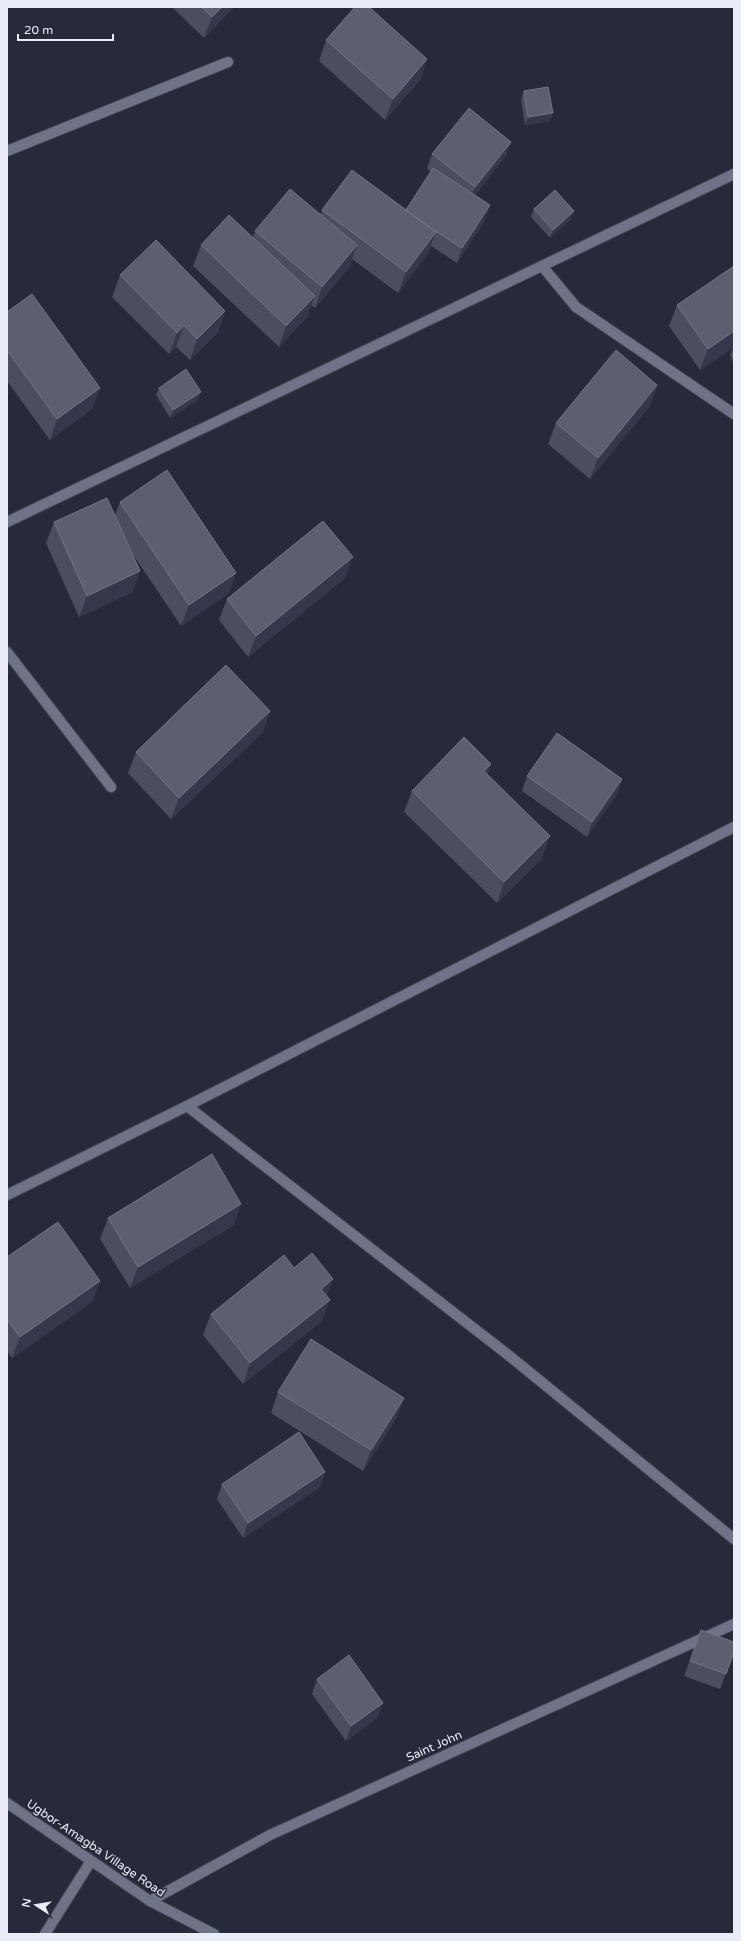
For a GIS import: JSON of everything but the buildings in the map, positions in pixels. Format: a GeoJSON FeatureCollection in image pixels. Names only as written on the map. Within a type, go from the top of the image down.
{"type":"FeatureCollection","features":[{"type":"Feature","properties":{"kind":"street"},"geometry":{"type":"LineString","coordinates":[[7,151],[228,62]]}},
{"type":"Feature","properties":{"kind":"street"},"geometry":{"type":"LineString","coordinates":[[7,522],[734,174]]}},
{"type":"Feature","properties":{"kind":"street"},"geometry":{"type":"LineString","coordinates":[[542,266],[576,307],[734,414]]}},
{"type":"Feature","properties":{"kind":"street"},"geometry":{"type":"LineString","coordinates":[[7,652],[111,787]]}},
{"type":"Feature","properties":{"kind":"street"},"geometry":{"type":"LineString","coordinates":[[7,1195],[187,1106],[734,827]]}},
{"type":"Feature","properties":{"kind":"street"},"geometry":{"type":"LineString","coordinates":[[187,1106],[507,1354],[734,1539]]}},
{"type":"Feature","properties":{"kind":"street","name":"Saint John"},"geometry":{"type":"LineString","coordinates":[[150,1901],[270,1835],[734,1624]]}},
{"type":"Feature","properties":{"kind":"street","name":"Ugbor-Amagba Village Road"},"geometry":{"type":"LineString","coordinates":[[7,1803],[150,1901],[214,1934]]}},
{"type":"Feature","properties":{"kind":"street"},"geometry":{"type":"LineString","coordinates":[[45,1934],[91,1861]]}}]}
